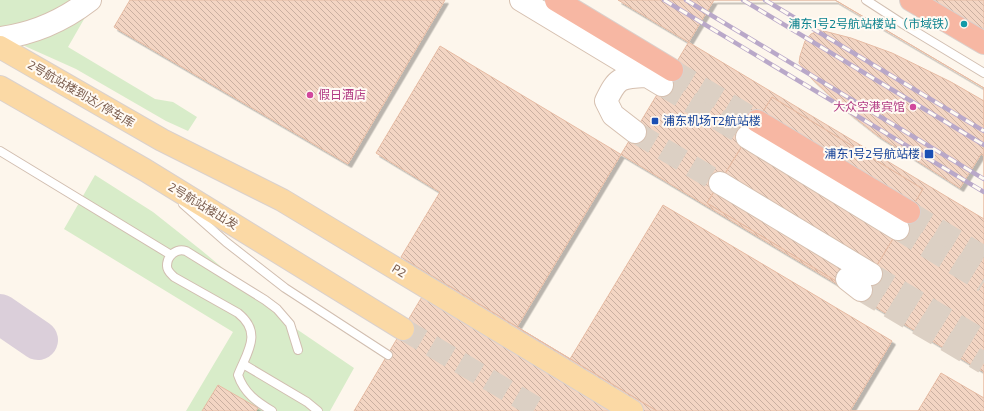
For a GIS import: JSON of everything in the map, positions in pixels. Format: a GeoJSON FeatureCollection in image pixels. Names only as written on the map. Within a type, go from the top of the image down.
{"type":"FeatureCollection","features":[{"type":"Feature","properties":{"kind":"highway"},"geometry":{"type":"LineString","coordinates":[[556,0],[660,77]]}},
{"type":"Feature","properties":{"kind":"highway"},"geometry":{"type":"LineString","coordinates":[[911,0],[984,43]]}},
{"type":"Feature","properties":{"kind":"highway"},"geometry":{"type":"LineString","coordinates":[[752,129],[904,221]]}},
{"type":"Feature","properties":{"kind":"main road","name":"2号航站楼到达/停车库"},"geometry":{"type":"LineString","coordinates":[[0,47],[162,140]]}},
{"type":"Feature","properties":{"kind":"main road","name":"2号航站楼出发"},"geometry":{"type":"LineString","coordinates":[[0,87],[145,170],[403,329]]}},
{"type":"Feature","properties":{"kind":"main road","name":"P2"},"geometry":{"type":"LineString","coordinates":[[162,140],[282,200],[632,411]]}},
{"type":"Feature","properties":{"kind":"street"},"geometry":{"type":"LineString","coordinates":[[62,18],[74,0]]}},
{"type":"Feature","properties":{"kind":"street"},"geometry":{"type":"LineString","coordinates":[[0,38],[29,32],[62,18],[90,0]]}},
{"type":"Feature","properties":{"kind":"street"},"geometry":{"type":"LineString","coordinates":[[521,0],[660,77]]}},
{"type":"Feature","properties":{"kind":"street"},"geometry":{"type":"LineString","coordinates":[[635,132],[613,114],[606,101],[614,85],[626,76],[660,77]]}},
{"type":"Feature","properties":{"kind":"street"},"geometry":{"type":"LineString","coordinates":[[720,183],[860,281]]}},
{"type":"Feature","properties":{"kind":"lane"},"geometry":{"type":"LineString","coordinates":[[866,0],[984,73]]}},
{"type":"Feature","properties":{"kind":"lane"},"geometry":{"type":"LineString","coordinates":[[0,151],[171,255]]}},
{"type":"Feature","properties":{"kind":"lane"},"geometry":{"type":"LineString","coordinates":[[145,170],[246,259],[285,288],[388,355]]}},
{"type":"Feature","properties":{"kind":"lane"},"geometry":{"type":"LineString","coordinates":[[272,411],[254,399],[243,386],[238,375],[252,341],[250,325],[238,313],[174,277],[167,266],[171,255],[176,251],[186,251],[265,300],[277,309],[290,324],[298,350]]}},
{"type":"Feature","properties":{"kind":"lane"},"geometry":{"type":"LineString","coordinates":[[242,364],[307,402],[318,411]]}},
{"type":"Feature","properties":{"kind":"green space"},"geometry":{"type":"Polygon","coordinates":[[[0,0],[95,0],[68,47],[155,99],[173,102],[197,117],[188,131],[166,121],[76,69],[18,43],[0,32],[0,0]]]}},
{"type":"Feature","properties":{"kind":"green space"},"geometry":{"type":"Polygon","coordinates":[[[95,175],[153,212],[295,328],[354,368],[330,411],[186,411],[233,332],[64,229],[95,175]]]}},
{"type":"Feature","properties":{"kind":"building","name":"假日酒店"},"geometry":{"type":"Polygon","coordinates":[[[130,0],[445,0],[348,164],[114,27],[130,0]]]}},
{"type":"Feature","properties":{"kind":"building","name":"浦东1号2号航站楼"},"geometry":{"type":"Polygon","coordinates":[[[618,0],[835,0],[984,88],[984,219],[618,0]]]}},
{"type":"Feature","properties":{"kind":"building"},"geometry":{"type":"Polygon","coordinates":[[[714,0],[835,0],[984,88],[984,398],[941,373],[918,411],[850,411],[892,341],[663,205],[570,359],[517,327],[714,0]],[[772,97],[707,203],[859,295],[923,189],[772,97]]]}},
{"type":"Feature","properties":{"kind":"building","name":"浦东1号2号航站楼站（市域铁）"},"geometry":{"type":"Polygon","coordinates":[[[905,0],[984,0],[984,47],[905,0]]]}},
{"type":"Feature","properties":{"kind":"building","name":"大众空港宾馆"},"geometry":{"type":"Polygon","coordinates":[[[820,30],[851,38],[892,53],[951,82],[984,101],[984,156],[981,154],[960,188],[877,135],[849,113],[812,79],[799,63],[800,56],[805,41],[811,34],[820,30]]]}},
{"type":"Feature","properties":{"kind":"building"},"geometry":{"type":"Polygon","coordinates":[[[440,46],[984,372],[984,411],[657,411],[401,257],[440,192],[376,153],[440,46]]]}},
{"type":"Feature","properties":{"kind":"building"},"geometry":{"type":"Polygon","coordinates":[[[772,97],[923,189],[859,295],[707,203],[772,97]]]}},
{"type":"Feature","properties":{"kind":"building"},"geometry":{"type":"Polygon","coordinates":[[[448,285],[657,411],[354,411],[426,290],[439,298],[448,285]]]}},
{"type":"Feature","properties":{"kind":"building"},"geometry":{"type":"Polygon","coordinates":[[[218,385],[258,408],[256,411],[202,411],[218,385]]]}},
{"type":"Feature","properties":{"kind":"taxiway"},"geometry":{"type":"LineString","coordinates":[[0,314],[38,340]]}},
{"type":"Feature","properties":{"kind":"tunnel"},"geometry":{"type":"LineString","coordinates":[[672,70],[757,121]]}},
{"type":"Feature","properties":{"kind":"tunnel"},"geometry":{"type":"LineString","coordinates":[[662,85],[747,137]]}},
{"type":"Feature","properties":{"kind":"tunnel"},"geometry":{"type":"LineString","coordinates":[[635,132],[720,183]]}},
{"type":"Feature","properties":{"kind":"tunnel"},"geometry":{"type":"LineString","coordinates":[[909,212],[984,257]]}},
{"type":"Feature","properties":{"kind":"tunnel"},"geometry":{"type":"LineString","coordinates":[[898,229],[984,282]]}},
{"type":"Feature","properties":{"kind":"tunnel"},"geometry":{"type":"LineString","coordinates":[[871,274],[984,341]]}},
{"type":"Feature","properties":{"kind":"tunnel"},"geometry":{"type":"LineString","coordinates":[[861,290],[984,363]]}},
{"type":"Feature","properties":{"kind":"tunnel"},"geometry":{"type":"LineString","coordinates":[[403,329],[542,411]]}},
{"type":"Feature","properties":{"kind":"railway"},"geometry":{"type":"LineString","coordinates":[[664,0],[984,192]]}},
{"type":"Feature","properties":{"kind":"railway"},"geometry":{"type":"LineString","coordinates":[[686,0],[984,179]]}},
{"type":"Feature","properties":{"kind":"railway"},"geometry":{"type":"LineString","coordinates":[[743,0],[984,145]]}},
{"type":"Feature","properties":{"kind":"railway"},"geometry":{"type":"LineString","coordinates":[[765,0],[984,131]]}},
{"type":"Feature","properties":{"kind":"place","name":"浦东1号2号航站楼站（市域铁）"},"geometry":{"type":"Point","coordinates":[964,24]}},
{"type":"Feature","properties":{"kind":"place","name":"假日酒店"},"geometry":{"type":"Point","coordinates":[310,95]}},
{"type":"Feature","properties":{"kind":"place","name":"大众空港宾馆"},"geometry":{"type":"Point","coordinates":[913,107]}},
{"type":"Feature","properties":{"kind":"place","name":"浦东机场T2航站楼"},"geometry":{"type":"Point","coordinates":[655,121]}},
{"type":"Feature","properties":{"kind":"place","name":"浦东1号2号航站楼"},"geometry":{"type":"Point","coordinates":[929,154]}}]}
